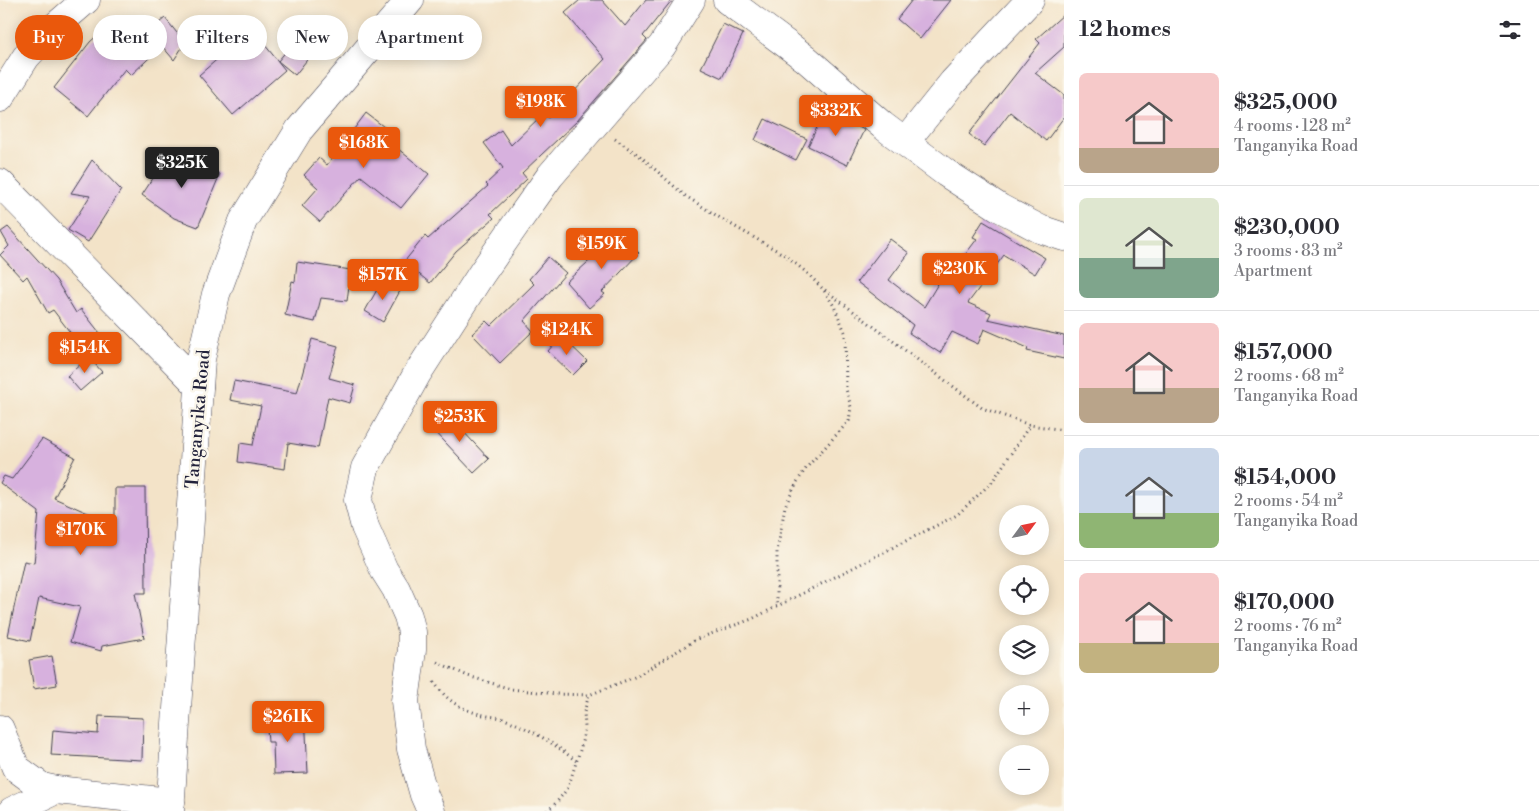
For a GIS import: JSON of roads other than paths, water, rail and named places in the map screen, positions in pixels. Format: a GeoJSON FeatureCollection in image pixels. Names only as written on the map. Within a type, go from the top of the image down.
{"type":"FeatureCollection","features":[{"type":"Feature","properties":{"kind":"street"},"geometry":{"type":"LineString","coordinates":[[0,98],[26,57],[50,31],[86,0]]}},
{"type":"Feature","properties":{"kind":"street","name":"Tanganyika Road"},"geometry":{"type":"LineString","coordinates":[[170,807],[201,359],[216,294],[242,221],[298,130],[410,0]]}},
{"type":"Feature","properties":{"kind":"street"},"geometry":{"type":"LineString","coordinates":[[431,811],[424,795],[411,749],[406,701],[414,651],[412,632],[408,616],[396,589],[384,570],[365,527],[358,500],[365,468],[416,374],[550,176],[662,46],[691,0]]}},
{"type":"Feature","properties":{"kind":"street"},"geometry":{"type":"LineString","coordinates":[[727,0],[805,58],[882,125],[946,173],[1000,208],[1040,229],[1064,237]]}},
{"type":"Feature","properties":{"kind":"street"},"geometry":{"type":"LineString","coordinates":[[905,142],[953,82],[1030,0]]}},
{"type":"Feature","properties":{"kind":"street"},"geometry":{"type":"LineString","coordinates":[[0,183],[199,386]]}},
{"type":"Feature","properties":{"kind":"street"},"geometry":{"type":"LineString","coordinates":[[0,729],[16,768],[42,787],[170,807]]}},
{"type":"Feature","properties":{"kind":"street"},"geometry":{"type":"LineString","coordinates":[[12,811],[56,790]]}}]}
